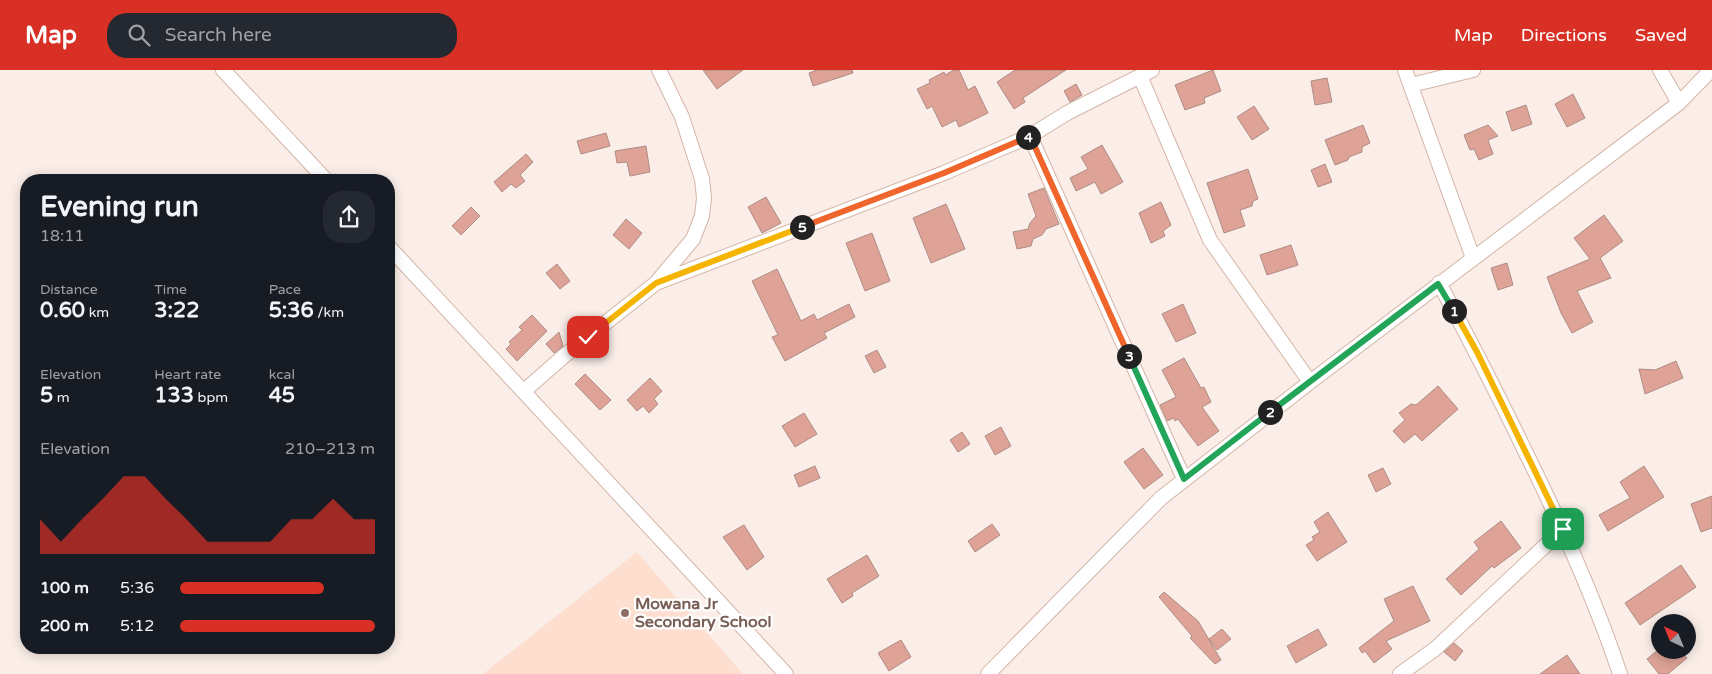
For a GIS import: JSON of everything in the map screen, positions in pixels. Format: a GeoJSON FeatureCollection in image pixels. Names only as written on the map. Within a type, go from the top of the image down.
{"type":"FeatureCollection","features":[{"type":"Feature","properties":{"kind":"street"},"geometry":{"type":"LineString","coordinates":[[223,70],[320,174]]}},
{"type":"Feature","properties":{"kind":"street"},"geometry":{"type":"LineString","coordinates":[[524,391],[564,356],[656,283],[693,239],[702,216],[704,198],[702,180],[682,117],[659,70]]}},
{"type":"Feature","properties":{"kind":"street"},"geometry":{"type":"LineString","coordinates":[[1405,70],[1473,258]]}},
{"type":"Feature","properties":{"kind":"street"},"geometry":{"type":"LineString","coordinates":[[1411,84],[1473,70]]}},
{"type":"Feature","properties":{"kind":"street"},"geometry":{"type":"LineString","coordinates":[[1660,70],[1679,103]]}},
{"type":"Feature","properties":{"kind":"street"},"geometry":{"type":"LineString","coordinates":[[988,674],[1162,498],[1184,479],[1438,284],[1679,103],[1711,70]]}},
{"type":"Feature","properties":{"kind":"street"},"geometry":{"type":"LineString","coordinates":[[656,283],[944,173],[1030,136],[1067,113],[1146,73],[1210,240],[1310,382]]}},
{"type":"Feature","properties":{"kind":"street"},"geometry":{"type":"LineString","coordinates":[[1030,136],[1184,479]]}},
{"type":"Feature","properties":{"kind":"street"},"geometry":{"type":"LineString","coordinates":[[395,253],[786,674]]}},
{"type":"Feature","properties":{"kind":"street"},"geometry":{"type":"LineString","coordinates":[[1438,284],[1477,352],[1563,529],[1620,674]]}},
{"type":"Feature","properties":{"kind":"street"},"geometry":{"type":"LineString","coordinates":[[1400,674],[1435,649],[1563,529]]}},
{"type":"Feature","properties":{"kind":"shaded area","name":"Mowana Jr Secondary School"},"geometry":{"type":"Polygon","coordinates":[[[637,552],[743,674],[483,674],[637,552]]]}},
{"type":"Feature","properties":{"kind":"building"},"geometry":{"type":"Polygon","coordinates":[[[703,70],[743,70],[717,89],[703,70]]]}},
{"type":"Feature","properties":{"kind":"building"},"geometry":{"type":"Polygon","coordinates":[[[817,70],[852,70],[853,73],[813,86],[809,73],[817,70]]]}},
{"type":"Feature","properties":{"kind":"building"},"geometry":{"type":"Polygon","coordinates":[[[954,70],[959,70],[968,90],[975,86],[988,113],[959,127],[956,120],[942,127],[932,106],[927,109],[917,89],[930,83],[929,80],[944,72],[945,75],[954,70]]]}},
{"type":"Feature","properties":{"kind":"building"},"geometry":{"type":"Polygon","coordinates":[[[1015,70],[1066,70],[1023,98],[1025,102],[1014,109],[997,82],[1015,70]]]}},
{"type":"Feature","properties":{"kind":"building"},"geometry":{"type":"Polygon","coordinates":[[[1213,70],[1221,91],[1204,98],[1205,103],[1185,110],[1175,85],[1213,70]]]}},
{"type":"Feature","properties":{"kind":"building"},"geometry":{"type":"Polygon","coordinates":[[[1327,78],[1332,102],[1315,105],[1311,81],[1327,78]]]}},
{"type":"Feature","properties":{"kind":"building"},"geometry":{"type":"Polygon","coordinates":[[[1076,84],[1082,95],[1070,102],[1064,91],[1076,84]]]}},
{"type":"Feature","properties":{"kind":"building"},"geometry":{"type":"Polygon","coordinates":[[[1573,94],[1585,118],[1567,127],[1555,104],[1573,94]]]}},
{"type":"Feature","properties":{"kind":"building"},"geometry":{"type":"Polygon","coordinates":[[[1526,105],[1532,124],[1512,131],[1506,112],[1526,105]]]}},
{"type":"Feature","properties":{"kind":"building"},"geometry":{"type":"Polygon","coordinates":[[[1254,106],[1269,129],[1252,140],[1237,117],[1254,106]]]}},
{"type":"Feature","properties":{"kind":"building"},"geometry":{"type":"Polygon","coordinates":[[[1363,125],[1370,143],[1362,147],[1362,152],[1335,165],[1325,140],[1363,125]]]}},
{"type":"Feature","properties":{"kind":"building"},"geometry":{"type":"Polygon","coordinates":[[[1488,125],[1498,136],[1488,140],[1493,154],[1479,160],[1474,149],[1470,150],[1464,135],[1488,125]]]}},
{"type":"Feature","properties":{"kind":"building"},"geometry":{"type":"Polygon","coordinates":[[[606,133],[610,146],[581,154],[577,141],[606,133]]]}},
{"type":"Feature","properties":{"kind":"building"},"geometry":{"type":"Polygon","coordinates":[[[1102,145],[1123,182],[1101,194],[1095,182],[1076,191],[1070,178],[1088,169],[1081,157],[1102,145]]]}},
{"type":"Feature","properties":{"kind":"building"},"geometry":{"type":"Polygon","coordinates":[[[646,146],[650,172],[630,176],[627,162],[617,163],[615,151],[646,146]]]}},
{"type":"Feature","properties":{"kind":"building"},"geometry":{"type":"Polygon","coordinates":[[[526,154],[533,162],[520,175],[525,181],[516,188],[511,184],[502,192],[494,182],[526,154]]]}},
{"type":"Feature","properties":{"kind":"building"},"geometry":{"type":"Polygon","coordinates":[[[1325,164],[1332,182],[1318,187],[1311,170],[1325,164]]]}},
{"type":"Feature","properties":{"kind":"building"},"geometry":{"type":"Polygon","coordinates":[[[1248,169],[1258,199],[1253,201],[1252,206],[1240,210],[1245,226],[1224,233],[1207,183],[1248,169]]]}},
{"type":"Feature","properties":{"kind":"building"},"geometry":{"type":"Polygon","coordinates":[[[1044,188],[1059,224],[1046,229],[1042,235],[1033,239],[1031,246],[1017,249],[1013,232],[1028,229],[1036,216],[1028,194],[1044,188]]]}},
{"type":"Feature","properties":{"kind":"building"},"geometry":{"type":"Polygon","coordinates":[[[766,197],[781,223],[762,233],[748,207],[766,197]]]}},
{"type":"Feature","properties":{"kind":"building"},"geometry":{"type":"Polygon","coordinates":[[[1161,202],[1171,225],[1163,231],[1165,236],[1151,243],[1139,213],[1161,202]]]}},
{"type":"Feature","properties":{"kind":"building"},"geometry":{"type":"Polygon","coordinates":[[[946,204],[965,249],[931,263],[913,218],[946,204]]]}},
{"type":"Feature","properties":{"kind":"building"},"geometry":{"type":"Polygon","coordinates":[[[471,207],[480,216],[461,235],[452,226],[471,207]]]}},
{"type":"Feature","properties":{"kind":"building"},"geometry":{"type":"Polygon","coordinates":[[[1604,215],[1623,241],[1600,258],[1611,278],[1577,291],[1593,322],[1572,333],[1561,313],[1547,277],[1590,259],[1574,238],[1604,215]]]}},
{"type":"Feature","properties":{"kind":"building"},"geometry":{"type":"Polygon","coordinates":[[[626,219],[642,233],[629,249],[613,235],[626,219]]]}},
{"type":"Feature","properties":{"kind":"building"},"geometry":{"type":"Polygon","coordinates":[[[872,233],[890,281],[865,291],[846,243],[872,233]]]}},
{"type":"Feature","properties":{"kind":"building"},"geometry":{"type":"Polygon","coordinates":[[[1291,245],[1298,265],[1267,275],[1260,255],[1291,245]]]}},
{"type":"Feature","properties":{"kind":"building"},"geometry":{"type":"Polygon","coordinates":[[[1507,263],[1513,285],[1498,290],[1491,268],[1507,263]]]}},
{"type":"Feature","properties":{"kind":"building"},"geometry":{"type":"Polygon","coordinates":[[[557,264],[570,281],[560,289],[546,273],[557,264]]]}},
{"type":"Feature","properties":{"kind":"building"},"geometry":{"type":"Polygon","coordinates":[[[777,269],[801,321],[814,314],[817,320],[849,304],[855,317],[824,333],[827,338],[785,361],[772,337],[778,335],[752,281],[777,269]]]}},
{"type":"Feature","properties":{"kind":"building"},"geometry":{"type":"Polygon","coordinates":[[[1183,304],[1196,333],[1176,342],[1162,314],[1183,304]]]}},
{"type":"Feature","properties":{"kind":"building"},"geometry":{"type":"Polygon","coordinates":[[[532,315],[547,331],[517,361],[506,349],[511,344],[509,342],[522,330],[519,327],[532,315]]]}},
{"type":"Feature","properties":{"kind":"building"},"geometry":{"type":"Polygon","coordinates":[[[559,332],[563,346],[554,353],[546,344],[559,332]]]}},
{"type":"Feature","properties":{"kind":"building"},"geometry":{"type":"Polygon","coordinates":[[[877,350],[886,367],[874,373],[865,356],[877,350]]]}},
{"type":"Feature","properties":{"kind":"building"},"geometry":{"type":"Polygon","coordinates":[[[1184,358],[1201,388],[1204,387],[1211,402],[1202,407],[1219,431],[1198,446],[1178,419],[1175,421],[1174,418],[1167,421],[1160,405],[1176,397],[1162,370],[1184,358]]]}},
{"type":"Feature","properties":{"kind":"building"},"geometry":{"type":"Polygon","coordinates":[[[1676,361],[1683,378],[1645,394],[1639,369],[1655,370],[1676,361]]]}},
{"type":"Feature","properties":{"kind":"building"},"geometry":{"type":"Polygon","coordinates":[[[585,374],[611,400],[600,410],[575,384],[585,374]]]}},
{"type":"Feature","properties":{"kind":"building"},"geometry":{"type":"Polygon","coordinates":[[[650,378],[662,391],[654,399],[658,404],[649,413],[643,406],[637,411],[627,400],[650,378]]]}},
{"type":"Feature","properties":{"kind":"building"},"geometry":{"type":"Polygon","coordinates":[[[1438,386],[1458,409],[1422,441],[1415,434],[1404,443],[1393,431],[1405,420],[1399,413],[1411,404],[1416,405],[1438,386]]]}},
{"type":"Feature","properties":{"kind":"building"},"geometry":{"type":"Polygon","coordinates":[[[804,413],[817,434],[795,447],[782,426],[804,413]]]}},
{"type":"Feature","properties":{"kind":"building"},"geometry":{"type":"Polygon","coordinates":[[[1001,427],[1011,446],[995,455],[985,436],[1001,427]]]}},
{"type":"Feature","properties":{"kind":"building"},"geometry":{"type":"Polygon","coordinates":[[[962,432],[970,444],[958,452],[950,440],[962,432]]]}},
{"type":"Feature","properties":{"kind":"building"},"geometry":{"type":"Polygon","coordinates":[[[1143,448],[1163,475],[1144,489],[1124,462],[1143,448]]]}},
{"type":"Feature","properties":{"kind":"building"},"geometry":{"type":"Polygon","coordinates":[[[815,466],[820,478],[799,487],[794,475],[815,466]]]}},
{"type":"Feature","properties":{"kind":"building"},"geometry":{"type":"Polygon","coordinates":[[[1644,466],[1664,497],[1608,531],[1599,515],[1630,498],[1620,482],[1644,466]]]}},
{"type":"Feature","properties":{"kind":"building"},"geometry":{"type":"Polygon","coordinates":[[[1383,468],[1391,484],[1376,492],[1368,475],[1383,468]]]}},
{"type":"Feature","properties":{"kind":"building"},"geometry":{"type":"Polygon","coordinates":[[[1712,496],[1712,528],[1701,532],[1691,504],[1712,496]]]}},
{"type":"Feature","properties":{"kind":"building"},"geometry":{"type":"Polygon","coordinates":[[[1328,512],[1347,542],[1317,561],[1306,545],[1314,540],[1312,537],[1320,532],[1314,522],[1328,512]]]}},
{"type":"Feature","properties":{"kind":"building"},"geometry":{"type":"Polygon","coordinates":[[[1501,521],[1521,548],[1494,568],[1492,566],[1461,595],[1446,579],[1479,549],[1474,542],[1501,521]]]}},
{"type":"Feature","properties":{"kind":"building"},"geometry":{"type":"Polygon","coordinates":[[[992,524],[1000,535],[975,552],[968,541],[992,524]]]}},
{"type":"Feature","properties":{"kind":"building"},"geometry":{"type":"Polygon","coordinates":[[[744,525],[764,557],[747,570],[723,537],[744,525]]]}},
{"type":"Feature","properties":{"kind":"building"},"geometry":{"type":"Polygon","coordinates":[[[867,555],[879,576],[852,593],[853,596],[842,603],[827,579],[867,555]]]}},
{"type":"Feature","properties":{"kind":"building"},"geometry":{"type":"Polygon","coordinates":[[[1681,565],[1696,587],[1656,614],[1651,614],[1651,618],[1640,625],[1625,603],[1681,565]]]}},
{"type":"Feature","properties":{"kind":"building"},"geometry":{"type":"Polygon","coordinates":[[[1413,586],[1430,621],[1386,641],[1392,649],[1374,663],[1365,651],[1362,653],[1359,648],[1394,621],[1384,599],[1413,586]]]}},
{"type":"Feature","properties":{"kind":"building"},"geometry":{"type":"Polygon","coordinates":[[[1164,592],[1198,621],[1221,660],[1215,664],[1190,638],[1192,636],[1159,597],[1164,592]]]}},
{"type":"Feature","properties":{"kind":"building"},"geometry":{"type":"Polygon","coordinates":[[[1222,629],[1231,639],[1217,650],[1209,639],[1222,629]]]}},
{"type":"Feature","properties":{"kind":"building"},"geometry":{"type":"Polygon","coordinates":[[[1318,629],[1327,645],[1296,663],[1287,646],[1318,629]]]}},
{"type":"Feature","properties":{"kind":"building"},"geometry":{"type":"Polygon","coordinates":[[[901,640],[911,657],[889,671],[878,653],[901,640]]]}},
{"type":"Feature","properties":{"kind":"building"},"geometry":{"type":"Polygon","coordinates":[[[1454,643],[1463,651],[1455,661],[1444,652],[1454,643]]]}},
{"type":"Feature","properties":{"kind":"building"},"geometry":{"type":"Polygon","coordinates":[[[1567,655],[1580,674],[1540,674],[1567,655]]]}},
{"type":"Feature","properties":{"kind":"building"},"geometry":{"type":"Polygon","coordinates":[[[1651,656],[1651,659],[1686,659],[1668,674],[1659,674],[1647,659],[1651,656]]]}},
{"type":"Feature","properties":{"kind":"place","name":"Mowana Jr Secondary School"},"geometry":{"type":"Point","coordinates":[625,613]}},
{"type":"Feature","properties":{"kind":"route"},"geometry":{"type":"LineString","coordinates":[[588,337],[656,283],[944,173],[1030,136],[1184,479],[1438,284],[1477,352],[1563,529]]}}]}
